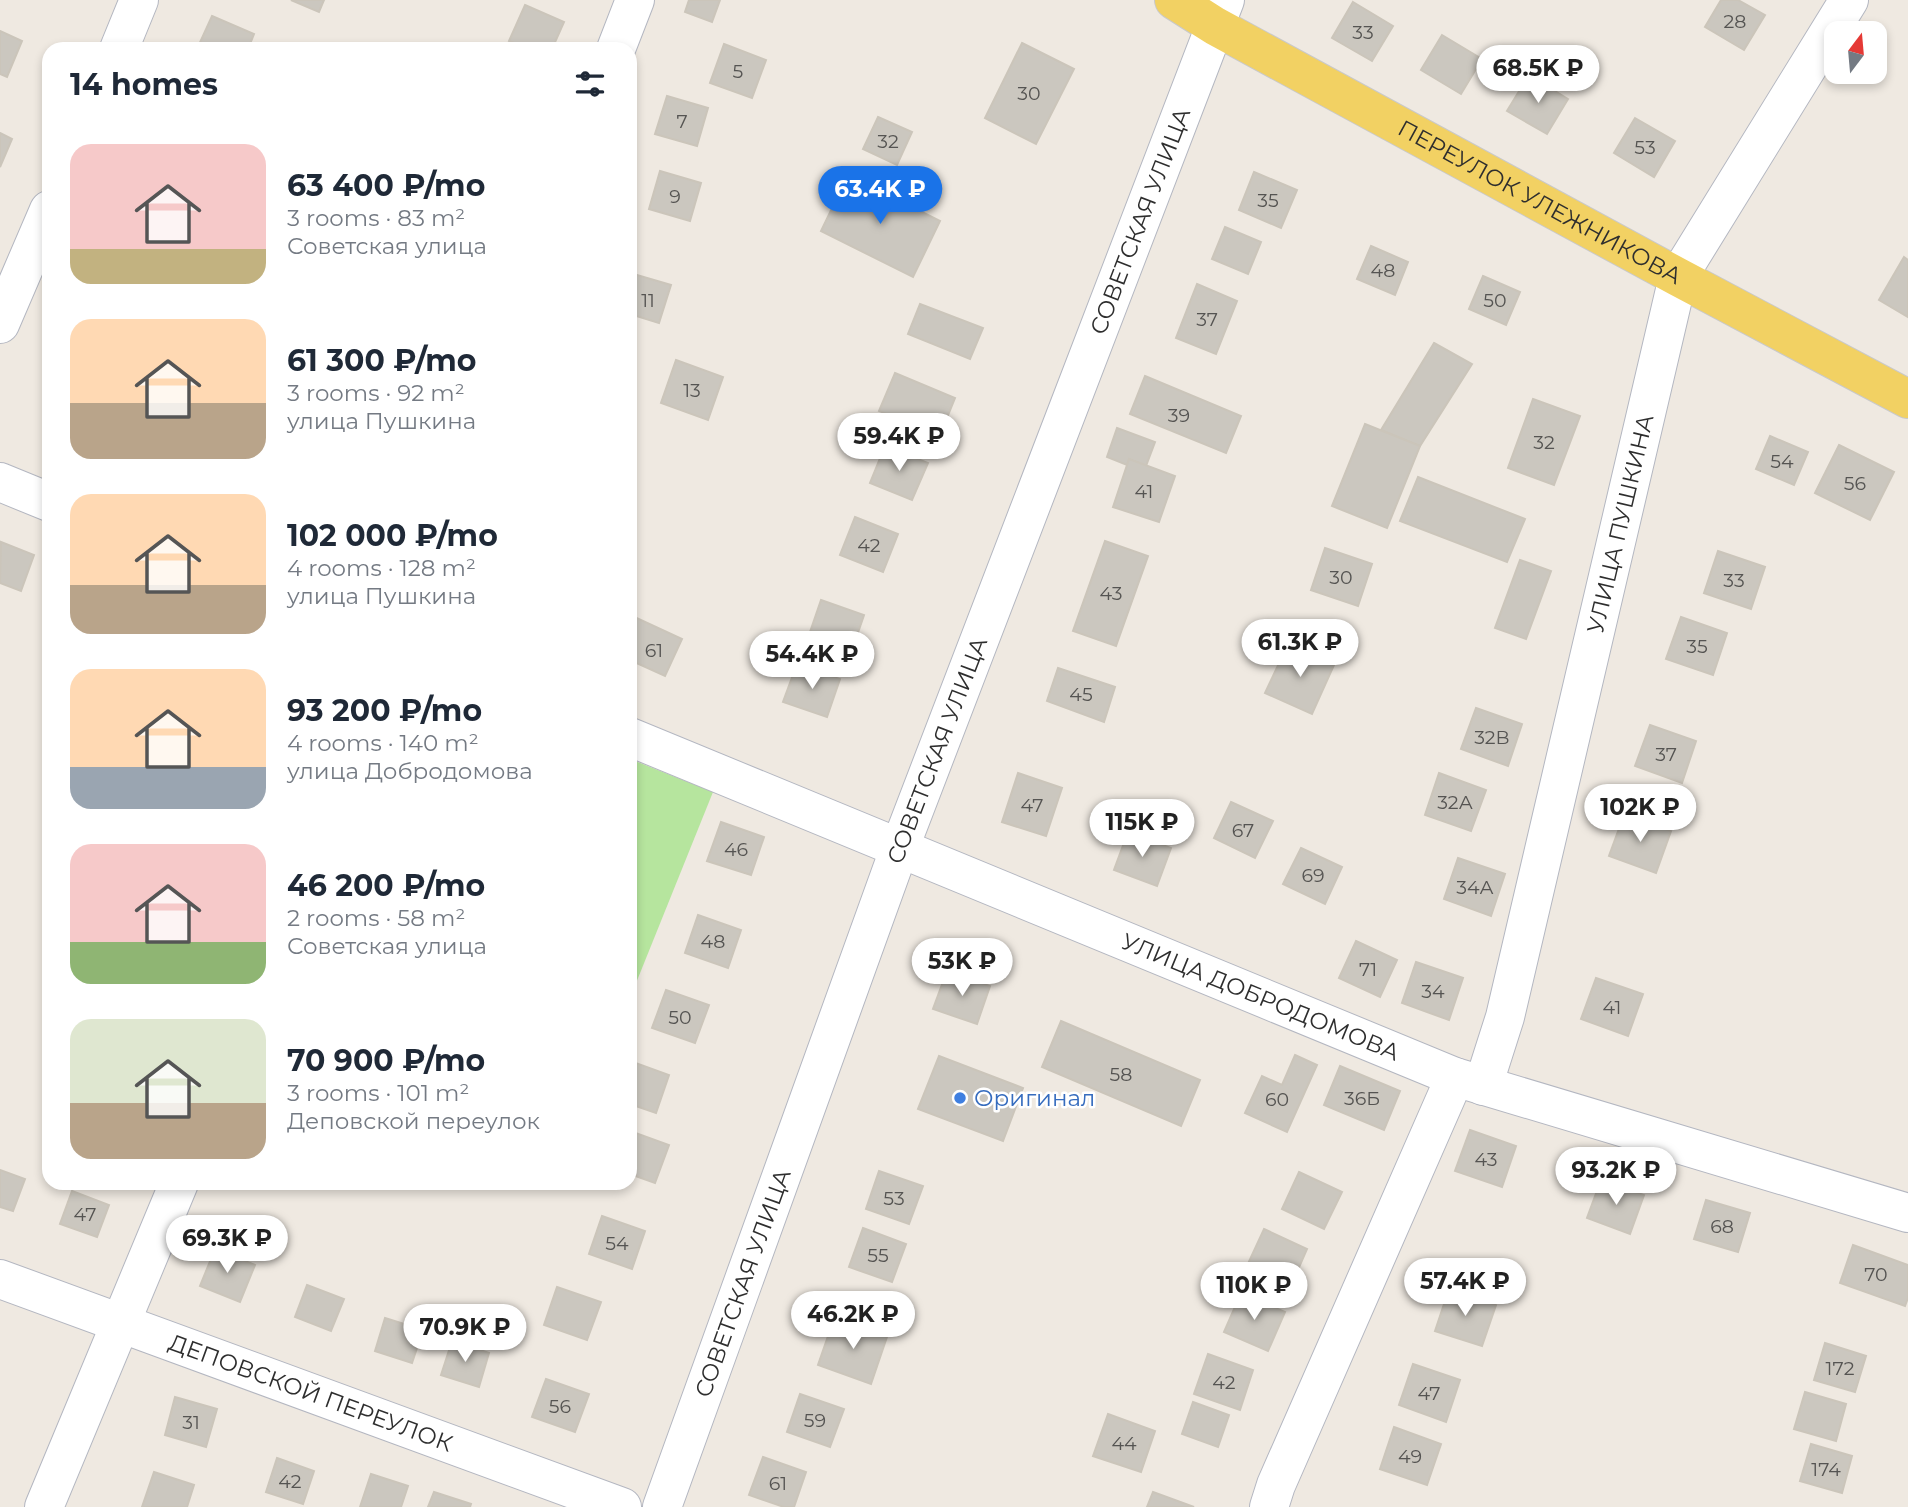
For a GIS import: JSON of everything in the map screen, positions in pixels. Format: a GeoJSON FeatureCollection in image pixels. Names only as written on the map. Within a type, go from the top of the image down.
{"type":"FeatureCollection","features":[{"type":"Feature","properties":{"kind":"main road","name":"ПЕРЕУЛОК УЛЕЖНИКОВА"},"geometry":{"type":"LineString","coordinates":[[1174,0],[1220,13],[1678,277],[1908,399]]}},
{"type":"Feature","properties":{"kind":"street"},"geometry":{"type":"LineString","coordinates":[[121,42],[139,0]]}},
{"type":"Feature","properties":{"kind":"street"},"geometry":{"type":"LineString","coordinates":[[619,42],[635,0]]}},
{"type":"Feature","properties":{"kind":"street","name":"УЛИЦА ПУШКИНА"},"geometry":{"type":"LineString","coordinates":[[1269,1507],[1276,1485],[1469,1082],[1505,1017],[1678,277],[1849,0]]}},
{"type":"Feature","properties":{"kind":"street","name":"СОВЕТСКАЯ УЛИЦА"},"geometry":{"type":"LineString","coordinates":[[662,1507],[900,847],[1220,13]]}},
{"type":"Feature","properties":{"kind":"street"},"geometry":{"type":"LineString","coordinates":[[0,324],[42,226]]}},
{"type":"Feature","properties":{"kind":"street"},"geometry":{"type":"LineString","coordinates":[[0,482],[42,499]]}},
{"type":"Feature","properties":{"kind":"street","name":"УЛИЦА ДОБРОДОМОВА"},"geometry":{"type":"LineString","coordinates":[[637,740],[1469,1082],[1908,1213]]}},
{"type":"Feature","properties":{"kind":"street"},"geometry":{"type":"LineString","coordinates":[[44,1507],[176,1190]]}},
{"type":"Feature","properties":{"kind":"street","name":"ДЕПОВСКОЙ ПЕРЕУЛОК"},"geometry":{"type":"LineString","coordinates":[[0,1279],[622,1507]]}},
{"type":"Feature","properties":{"kind":"green space"},"geometry":{"type":"Polygon","coordinates":[[[637,762],[713,792],[637,981],[637,762]]]}},
{"type":"Feature","properties":{"kind":"building"},"geometry":{"type":"Polygon","coordinates":[[[291,0],[324,0],[319,12],[291,0]]]}},
{"type":"Feature","properties":{"kind":"building"},"geometry":{"type":"Polygon","coordinates":[[[689,0],[720,0],[712,22],[685,12],[689,0]]]}},
{"type":"Feature","properties":{"kind":"building"},"geometry":{"type":"Polygon","coordinates":[[[1721,0],[1738,0],[1765,15],[1744,50],[1705,27],[1721,0]]]}},
{"type":"Feature","properties":{"kind":"building"},"geometry":{"type":"Polygon","coordinates":[[[1353,2],[1393,26],[1372,61],[1332,38],[1353,2]]]}},
{"type":"Feature","properties":{"kind":"building"},"geometry":{"type":"Polygon","coordinates":[[[525,5],[564,22],[555,42],[509,41],[525,5]]]}},
{"type":"Feature","properties":{"kind":"building"},"geometry":{"type":"Polygon","coordinates":[[[212,16],[254,34],[251,42],[200,42],[212,16]]]}},
{"type":"Feature","properties":{"kind":"building"},"geometry":{"type":"Polygon","coordinates":[[[0,31],[22,41],[7,77],[0,74],[0,31]]]}},
{"type":"Feature","properties":{"kind":"building"},"geometry":{"type":"Polygon","coordinates":[[[1442,35],[1482,59],[1461,94],[1421,70],[1442,35]]]}},
{"type":"Feature","properties":{"kind":"building"},"geometry":{"type":"Polygon","coordinates":[[[1022,43],[1074,69],[1036,144],[985,118],[1022,43]]]}},
{"type":"Feature","properties":{"kind":"building"},"geometry":{"type":"Polygon","coordinates":[[[724,44],[766,60],[752,98],[710,83],[724,44]]]}},
{"type":"Feature","properties":{"kind":"building"},"geometry":{"type":"Polygon","coordinates":[[[1529,75],[1568,99],[1547,134],[1507,111],[1529,75]]]}},
{"type":"Feature","properties":{"kind":"building"},"geometry":{"type":"Polygon","coordinates":[[[667,96],[708,108],[697,146],[655,134],[667,96]]]}},
{"type":"Feature","properties":{"kind":"building"},"geometry":{"type":"Polygon","coordinates":[[[878,117],[912,132],[897,165],[863,149],[878,117]]]}},
{"type":"Feature","properties":{"kind":"building"},"geometry":{"type":"Polygon","coordinates":[[[1635,118],[1675,141],[1654,177],[1614,153],[1635,118]]]}},
{"type":"Feature","properties":{"kind":"building"},"geometry":{"type":"Polygon","coordinates":[[[0,133],[12,139],[0,167],[0,133]]]}},
{"type":"Feature","properties":{"kind":"building"},"geometry":{"type":"Polygon","coordinates":[[[660,171],[701,183],[690,221],[649,209],[660,171]]]}},
{"type":"Feature","properties":{"kind":"building"},"geometry":{"type":"Polygon","coordinates":[[[1254,172],[1297,190],[1281,228],[1239,210],[1254,172]]]}},
{"type":"Feature","properties":{"kind":"building"},"geometry":{"type":"Polygon","coordinates":[[[848,175],[940,221],[913,277],[821,231],[848,175]]]}},
{"type":"Feature","properties":{"kind":"building"},"geometry":{"type":"Polygon","coordinates":[[[1225,227],[1261,242],[1248,274],[1212,259],[1225,227]]]}},
{"type":"Feature","properties":{"kind":"building"},"geometry":{"type":"Polygon","coordinates":[[[1371,246],[1408,262],[1395,295],[1357,279],[1371,246]]]}},
{"type":"Feature","properties":{"kind":"building"},"geometry":{"type":"Polygon","coordinates":[[[1904,257],[1908,260],[1908,317],[1879,300],[1904,257]]]}},
{"type":"Feature","properties":{"kind":"building"},"geometry":{"type":"Polygon","coordinates":[[[637,275],[671,285],[659,323],[637,316],[637,275]]]}},
{"type":"Feature","properties":{"kind":"building"},"geometry":{"type":"Polygon","coordinates":[[[1483,276],[1520,292],[1506,325],[1469,309],[1483,276]]]}},
{"type":"Feature","properties":{"kind":"building"},"geometry":{"type":"Polygon","coordinates":[[[1197,284],[1237,301],[1216,354],[1176,338],[1197,284]]]}},
{"type":"Feature","properties":{"kind":"building"},"geometry":{"type":"Polygon","coordinates":[[[920,304],[983,328],[970,359],[908,334],[920,304]]]}},
{"type":"Feature","properties":{"kind":"building"},"geometry":{"type":"Polygon","coordinates":[[[1434,343],[1472,364],[1420,446],[1381,430],[1434,343]]]}},
{"type":"Feature","properties":{"kind":"building"},"geometry":{"type":"Polygon","coordinates":[[[676,360],[723,377],[708,420],[661,403],[676,360]]]}},
{"type":"Feature","properties":{"kind":"building"},"geometry":{"type":"Polygon","coordinates":[[[895,373],[955,398],[940,435],[879,411],[895,373]]]}},
{"type":"Feature","properties":{"kind":"building"},"geometry":{"type":"Polygon","coordinates":[[[1145,376],[1241,416],[1226,453],[1130,414],[1145,376]]]}},
{"type":"Feature","properties":{"kind":"building"},"geometry":{"type":"Polygon","coordinates":[[[1533,399],[1580,416],[1554,485],[1508,468],[1533,399]]]}},
{"type":"Feature","properties":{"kind":"building"},"geometry":{"type":"Polygon","coordinates":[[[1365,424],[1420,446],[1387,528],[1332,506],[1365,424]]]}},
{"type":"Feature","properties":{"kind":"building"},"geometry":{"type":"Polygon","coordinates":[[[1117,428],[1155,442],[1146,466],[1129,459],[1127,465],[1107,457],[1117,428]]]}},
{"type":"Feature","properties":{"kind":"building"},"geometry":{"type":"Polygon","coordinates":[[[1770,436],[1808,452],[1794,485],[1756,469],[1770,436]]]}},
{"type":"Feature","properties":{"kind":"building"},"geometry":{"type":"Polygon","coordinates":[[[1839,445],[1894,472],[1870,520],[1815,493],[1839,445]]]}},
{"type":"Feature","properties":{"kind":"building"},"geometry":{"type":"Polygon","coordinates":[[[885,446],[928,463],[912,500],[870,483],[885,446]]]}},
{"type":"Feature","properties":{"kind":"building"},"geometry":{"type":"Polygon","coordinates":[[[1129,459],[1175,476],[1159,522],[1113,507],[1129,459]]]}},
{"type":"Feature","properties":{"kind":"building"},"geometry":{"type":"Polygon","coordinates":[[[1418,477],[1525,519],[1507,562],[1400,521],[1418,477]]]}},
{"type":"Feature","properties":{"kind":"building"},"geometry":{"type":"Polygon","coordinates":[[[855,517],[898,534],[883,572],[840,555],[855,517]]]}},
{"type":"Feature","properties":{"kind":"building"},"geometry":{"type":"Polygon","coordinates":[[[1105,541],[1148,556],[1116,646],[1073,631],[1105,541]]]}},
{"type":"Feature","properties":{"kind":"building"},"geometry":{"type":"Polygon","coordinates":[[[1,542],[34,555],[21,591],[0,583],[1,542]]]}},
{"type":"Feature","properties":{"kind":"building"},"geometry":{"type":"Polygon","coordinates":[[[1325,548],[1372,564],[1358,606],[1311,590],[1325,548]]]}},
{"type":"Feature","properties":{"kind":"building"},"geometry":{"type":"Polygon","coordinates":[[[1718,551],[1765,567],[1751,609],[1704,593],[1718,551]]]}},
{"type":"Feature","properties":{"kind":"building"},"geometry":{"type":"Polygon","coordinates":[[[1520,560],[1551,571],[1526,639],[1495,628],[1520,560]]]}},
{"type":"Feature","properties":{"kind":"building"},"geometry":{"type":"Polygon","coordinates":[[[821,600],[864,615],[851,653],[808,638],[821,600]]]}},
{"type":"Feature","properties":{"kind":"building"},"geometry":{"type":"Polygon","coordinates":[[[1681,617],[1727,633],[1713,675],[1666,659],[1681,617]]]}},
{"type":"Feature","properties":{"kind":"building"},"geometry":{"type":"Polygon","coordinates":[[[637,618],[682,639],[665,676],[637,663],[637,618]]]}},
{"type":"Feature","properties":{"kind":"building"},"geometry":{"type":"Polygon","coordinates":[[[1288,644],[1334,665],[1312,714],[1265,693],[1288,644]]]}},
{"type":"Feature","properties":{"kind":"building"},"geometry":{"type":"Polygon","coordinates":[[[797,664],[840,679],[827,717],[783,702],[797,664]]]}},
{"type":"Feature","properties":{"kind":"building"},"geometry":{"type":"Polygon","coordinates":[[[1058,668],[1115,687],[1104,722],[1047,701],[1058,668]]]}},
{"type":"Feature","properties":{"kind":"building"},"geometry":{"type":"Polygon","coordinates":[[[1476,708],[1522,724],[1508,766],[1461,749],[1476,708]]]}},
{"type":"Feature","properties":{"kind":"building"},"geometry":{"type":"Polygon","coordinates":[[[1650,725],[1696,741],[1682,783],[1635,766],[1650,725]]]}},
{"type":"Feature","properties":{"kind":"building"},"geometry":{"type":"Polygon","coordinates":[[[1018,773],[1062,788],[1046,836],[1002,822],[1018,773]]]}},
{"type":"Feature","properties":{"kind":"building"},"geometry":{"type":"Polygon","coordinates":[[[1439,773],[1486,790],[1471,831],[1425,815],[1439,773]]]}},
{"type":"Feature","properties":{"kind":"building"},"geometry":{"type":"Polygon","coordinates":[[[1231,802],[1273,821],[1255,858],[1214,838],[1231,802]]]}},
{"type":"Feature","properties":{"kind":"building"},"geometry":{"type":"Polygon","coordinates":[[[1624,815],[1671,831],[1656,873],[1609,856],[1624,815]]]}},
{"type":"Feature","properties":{"kind":"building"},"geometry":{"type":"Polygon","coordinates":[[[721,822],[764,837],[751,875],[707,861],[721,822]]]}},
{"type":"Feature","properties":{"kind":"building"},"geometry":{"type":"Polygon","coordinates":[[[1128,832],[1171,848],[1157,886],[1114,870],[1128,832]]]}},
{"type":"Feature","properties":{"kind":"building"},"geometry":{"type":"Polygon","coordinates":[[[1301,848],[1342,867],[1325,904],[1283,884],[1301,848]]]}},
{"type":"Feature","properties":{"kind":"building"},"geometry":{"type":"Polygon","coordinates":[[[1458,858],[1505,874],[1491,916],[1444,899],[1458,858]]]}},
{"type":"Feature","properties":{"kind":"building"},"geometry":{"type":"Polygon","coordinates":[[[698,915],[741,930],[728,968],[685,953],[698,915]]]}},
{"type":"Feature","properties":{"kind":"building"},"geometry":{"type":"Polygon","coordinates":[[[1356,941],[1397,960],[1380,997],[1339,978],[1356,941]]]}},
{"type":"Feature","properties":{"kind":"building"},"geometry":{"type":"Polygon","coordinates":[[[1416,962],[1463,978],[1449,1020],[1402,1003],[1416,962]]]}},
{"type":"Feature","properties":{"kind":"building"},"geometry":{"type":"Polygon","coordinates":[[[947,971],[990,986],[977,1024],[933,1009],[947,971]]]}},
{"type":"Feature","properties":{"kind":"building"},"geometry":{"type":"Polygon","coordinates":[[[1596,978],[1643,994],[1628,1036],[1581,1019],[1596,978]]]}},
{"type":"Feature","properties":{"kind":"building"},"geometry":{"type":"Polygon","coordinates":[[[666,990],[709,1005],[695,1043],[652,1028],[666,990]]]}},
{"type":"Feature","properties":{"kind":"building"},"geometry":{"type":"Polygon","coordinates":[[[1061,1021],[1200,1080],[1181,1126],[1042,1067],[1061,1021]]]}},
{"type":"Feature","properties":{"kind":"building"},"geometry":{"type":"Polygon","coordinates":[[[1295,1055],[1317,1065],[1287,1132],[1245,1113],[1262,1076],[1282,1085],[1295,1055]]]}},
{"type":"Feature","properties":{"kind":"building"},"geometry":{"type":"Polygon","coordinates":[[[939,1056],[1023,1088],[1003,1141],[918,1109],[939,1056]]]}},
{"type":"Feature","properties":{"kind":"building"},"geometry":{"type":"Polygon","coordinates":[[[637,1064],[669,1075],[656,1113],[637,1106],[637,1064]]]}},
{"type":"Feature","properties":{"kind":"building"},"geometry":{"type":"Polygon","coordinates":[[[1340,1066],[1400,1091],[1384,1130],[1324,1105],[1340,1066]]]}},
{"type":"Feature","properties":{"kind":"building"},"geometry":{"type":"Polygon","coordinates":[[[1470,1130],[1516,1146],[1502,1187],[1455,1171],[1470,1130]]]}},
{"type":"Feature","properties":{"kind":"building"},"geometry":{"type":"Polygon","coordinates":[[[637,1134],[669,1145],[655,1183],[637,1177],[637,1134]]]}},
{"type":"Feature","properties":{"kind":"building"},"geometry":{"type":"Polygon","coordinates":[[[0,1170],[25,1179],[13,1211],[0,1207],[0,1170]]]}},
{"type":"Feature","properties":{"kind":"building"},"geometry":{"type":"Polygon","coordinates":[[[879,1171],[923,1186],[909,1224],[866,1209],[879,1171]]]}},
{"type":"Feature","properties":{"kind":"building"},"geometry":{"type":"Polygon","coordinates":[[[1299,1172],[1342,1192],[1324,1229],[1282,1209],[1299,1172]]]}},
{"type":"Feature","properties":{"kind":"building"},"geometry":{"type":"Polygon","coordinates":[[[1601,1180],[1644,1195],[1630,1234],[1587,1218],[1601,1180]]]}},
{"type":"Feature","properties":{"kind":"building"},"geometry":{"type":"Polygon","coordinates":[[[72,1191],[109,1205],[97,1237],[60,1224],[72,1191]]]}},
{"type":"Feature","properties":{"kind":"building"},"geometry":{"type":"Polygon","coordinates":[[[1706,1200],[1750,1213],[1738,1252],[1694,1239],[1706,1200]]]}},
{"type":"Feature","properties":{"kind":"building"},"geometry":{"type":"Polygon","coordinates":[[[602,1216],[645,1231],[632,1269],[589,1254],[602,1216]]]}},
{"type":"Feature","properties":{"kind":"building"},"geometry":{"type":"Polygon","coordinates":[[[863,1228],[906,1244],[892,1282],[849,1267],[863,1228]]]}},
{"type":"Feature","properties":{"kind":"building"},"geometry":{"type":"Polygon","coordinates":[[[1264,1229],[1307,1249],[1290,1288],[1246,1268],[1264,1229]]]}},
{"type":"Feature","properties":{"kind":"building"},"geometry":{"type":"Polygon","coordinates":[[[1853,1245],[1908,1265],[1908,1298],[1905,1306],[1840,1283],[1853,1245]]]}},
{"type":"Feature","properties":{"kind":"building"},"geometry":{"type":"Polygon","coordinates":[[[215,1249],[255,1265],[240,1302],[200,1286],[215,1249]]]}},
{"type":"Feature","properties":{"kind":"building"},"geometry":{"type":"Polygon","coordinates":[[[307,1285],[344,1299],[331,1331],[295,1317],[307,1285]]]}},
{"type":"Feature","properties":{"kind":"building"},"geometry":{"type":"Polygon","coordinates":[[[557,1287],[601,1302],[587,1340],[544,1325],[557,1287]]]}},
{"type":"Feature","properties":{"kind":"building"},"geometry":{"type":"Polygon","coordinates":[[[1449,1289],[1496,1305],[1482,1346],[1435,1331],[1449,1289]]]}},
{"type":"Feature","properties":{"kind":"building"},"geometry":{"type":"Polygon","coordinates":[[[1241,1293],[1285,1312],[1268,1351],[1224,1332],[1241,1293]]]}},
{"type":"Feature","properties":{"kind":"building"},"geometry":{"type":"Polygon","coordinates":[[[385,1318],[423,1330],[412,1363],[375,1351],[385,1318]]]}},
{"type":"Feature","properties":{"kind":"building"},"geometry":{"type":"Polygon","coordinates":[[[834,1319],[887,1337],[871,1384],[818,1365],[834,1319]]]}},
{"type":"Feature","properties":{"kind":"building"},"geometry":{"type":"Polygon","coordinates":[[[452,1341],[489,1353],[479,1387],[441,1375],[452,1341]]]}},
{"type":"Feature","properties":{"kind":"building"},"geometry":{"type":"Polygon","coordinates":[[[1825,1343],[1866,1356],[1855,1392],[1814,1380],[1825,1343]]]}},
{"type":"Feature","properties":{"kind":"building"},"geometry":{"type":"Polygon","coordinates":[[[1208,1354],[1253,1370],[1240,1410],[1194,1394],[1208,1354]]]}},
{"type":"Feature","properties":{"kind":"building"},"geometry":{"type":"Polygon","coordinates":[[[1413,1364],[1460,1380],[1446,1422],[1399,1405],[1413,1364]]]}},
{"type":"Feature","properties":{"kind":"building"},"geometry":{"type":"Polygon","coordinates":[[[546,1379],[589,1394],[575,1432],[532,1417],[546,1379]]]}},
{"type":"Feature","properties":{"kind":"building"},"geometry":{"type":"Polygon","coordinates":[[[1805,1392],[1846,1404],[1836,1441],[1794,1429],[1805,1392]]]}},
{"type":"Feature","properties":{"kind":"building"},"geometry":{"type":"Polygon","coordinates":[[[800,1394],[844,1409],[830,1447],[787,1432],[800,1394]]]}},
{"type":"Feature","properties":{"kind":"building"},"geometry":{"type":"Polygon","coordinates":[[[175,1397],[217,1409],[206,1447],[165,1435],[175,1397]]]}},
{"type":"Feature","properties":{"kind":"building"},"geometry":{"type":"Polygon","coordinates":[[[1193,1402],[1229,1415],[1218,1447],[1182,1434],[1193,1402]]]}},
{"type":"Feature","properties":{"kind":"building"},"geometry":{"type":"Polygon","coordinates":[[[1108,1414],[1155,1431],[1141,1472],[1093,1456],[1108,1414]]]}},
{"type":"Feature","properties":{"kind":"building"},"geometry":{"type":"Polygon","coordinates":[[[1394,1427],[1441,1444],[1427,1485],[1380,1469],[1394,1427]]]}},
{"type":"Feature","properties":{"kind":"building"},"geometry":{"type":"Polygon","coordinates":[[[1811,1444],[1852,1456],[1842,1493],[1800,1481],[1811,1444]]]}},
{"type":"Feature","properties":{"kind":"building"},"geometry":{"type":"Polygon","coordinates":[[[763,1457],[806,1472],[794,1507],[784,1507],[749,1495],[763,1457]]]}},
{"type":"Feature","properties":{"kind":"building"},"geometry":{"type":"Polygon","coordinates":[[[277,1458],[314,1471],[303,1504],[266,1492],[277,1458]]]}},
{"type":"Feature","properties":{"kind":"building"},"geometry":{"type":"Polygon","coordinates":[[[154,1472],[194,1485],[187,1507],[142,1507],[154,1472]]]}},
{"type":"Feature","properties":{"kind":"building"},"geometry":{"type":"Polygon","coordinates":[[[371,1474],[408,1486],[401,1507],[360,1507],[371,1474]]]}},
{"type":"Feature","properties":{"kind":"building"},"geometry":{"type":"Polygon","coordinates":[[[434,1492],[471,1504],[470,1507],[428,1507],[434,1492]]]}},
{"type":"Feature","properties":{"kind":"building"},"geometry":{"type":"Polygon","coordinates":[[[1153,1492],[1194,1507],[1147,1507],[1153,1492]]]}},
{"type":"Feature","properties":{"kind":"place","name":"Оригинал"},"geometry":{"type":"Point","coordinates":[960,1098]}}]}
